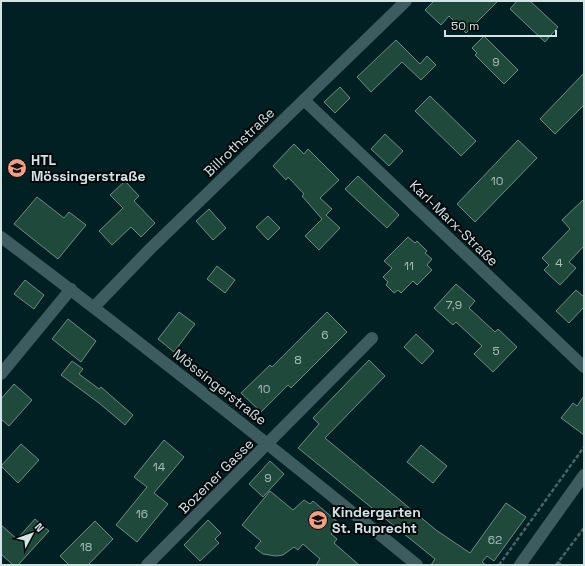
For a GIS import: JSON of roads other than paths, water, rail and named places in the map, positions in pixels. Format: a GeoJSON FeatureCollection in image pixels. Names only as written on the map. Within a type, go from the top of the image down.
{"type":"FeatureCollection","features":[{"type":"Feature","properties":{"kind":"street","name":"Billrothstraße"},"geometry":{"type":"LineString","coordinates":[[94,307],[150,249],[406,1]]}},
{"type":"Feature","properties":{"kind":"street","name":"Karl-Marx-Straße"},"geometry":{"type":"LineString","coordinates":[[304,100],[584,367]]}},
{"type":"Feature","properties":{"kind":"street","name":"Mössingerstraße"},"geometry":{"type":"LineString","coordinates":[[1,237],[71,289],[268,444],[417,565]]}},
{"type":"Feature","properties":{"kind":"street"},"geometry":{"type":"LineString","coordinates":[[1,374],[71,289]]}},
{"type":"Feature","properties":{"kind":"street","name":"Bozener Gasse"},"geometry":{"type":"LineString","coordinates":[[147,565],[372,338]]}},
{"type":"Feature","properties":{"kind":"street"},"geometry":{"type":"LineString","coordinates":[[520,565],[584,475]]}},
{"type":"Feature","properties":{"kind":"place","name":"HTL Mössingerstraße"},"geometry":{"type":"Point","coordinates":[17,168]}},
{"type":"Feature","properties":{"kind":"place","name":"Kindergarten St. Ruprecht"},"geometry":{"type":"Point","coordinates":[318,520]}}]}
